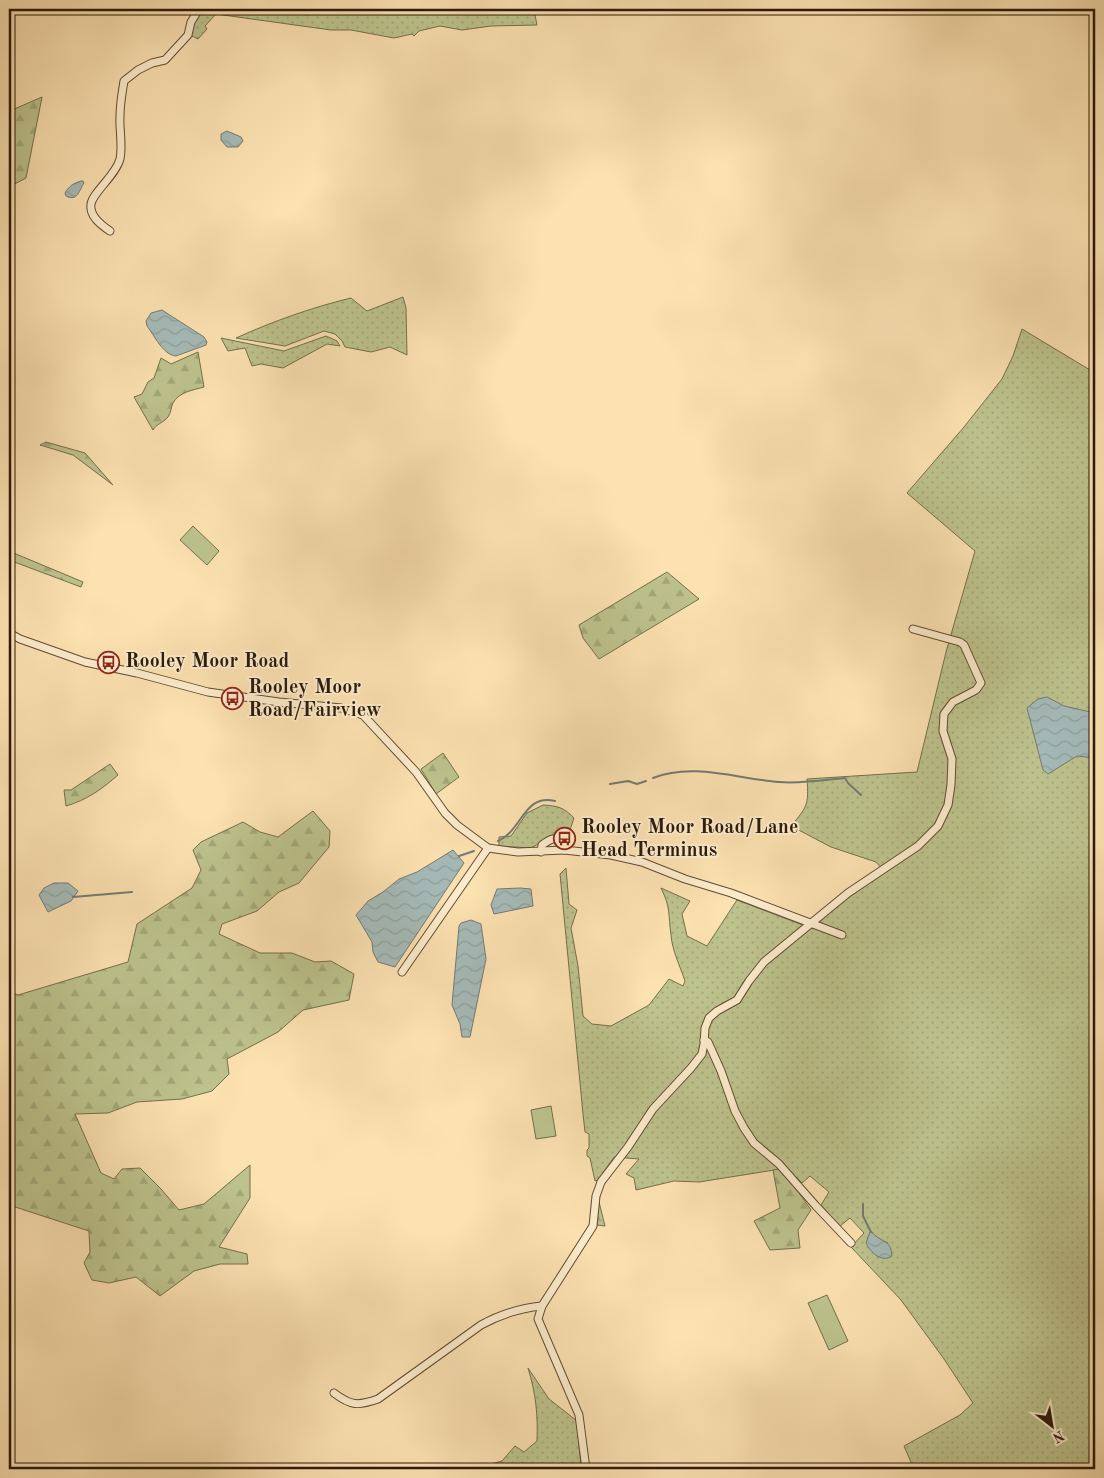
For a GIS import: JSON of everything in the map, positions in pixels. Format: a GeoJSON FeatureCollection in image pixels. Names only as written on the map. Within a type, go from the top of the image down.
{"type":"FeatureCollection","features":[{"type":"Feature","properties":{"kind":"street"},"geometry":{"type":"LineString","coordinates":[[110,231],[101,226],[95,218],[91,209],[91,202],[108,180],[120,157],[120,115],[124,81],[138,70],[152,63],[165,60],[188,35],[191,22],[199,9]]}},
{"type":"Feature","properties":{"kind":"street"},"geometry":{"type":"LineString","coordinates":[[586,1469],[579,1415],[538,1319],[542,1306],[593,1226],[596,1196],[601,1182],[628,1147],[653,1109],[702,1054],[705,1028],[709,1018],[717,1011],[738,1000],[748,981],[764,962],[848,894],[918,846],[938,826],[948,805],[952,759],[943,731],[944,714],[953,702],[976,690],[981,682],[964,645],[960,642],[913,629]]}},
{"type":"Feature","properties":{"kind":"street"},"geometry":{"type":"LineString","coordinates":[[9,633],[20,639],[85,662],[136,672],[208,692],[341,708],[363,715],[416,772],[457,825],[488,848],[518,852],[564,850],[611,855],[642,862],[842,935]]}},
{"type":"Feature","properties":{"kind":"street"},"geometry":{"type":"LineString","coordinates":[[541,852],[542,845],[555,838],[563,840],[564,850]]}},
{"type":"Feature","properties":{"kind":"street"},"geometry":{"type":"LineString","coordinates":[[402,972],[488,848]]}},
{"type":"Feature","properties":{"kind":"street"},"geometry":{"type":"LineString","coordinates":[[704,1040],[708,1042],[721,1071],[735,1111],[754,1143],[779,1164],[851,1243]]}},
{"type":"Feature","properties":{"kind":"street"},"geometry":{"type":"LineString","coordinates":[[334,1393],[348,1403],[354,1404],[362,1404],[378,1399],[481,1325],[530,1307],[542,1306]]}},
{"type":"Feature","properties":{"kind":"green space"},"geometry":{"type":"Polygon","coordinates":[[[202,9],[297,9],[300,13],[307,15],[318,9],[529,9],[535,15],[537,25],[491,26],[462,30],[440,26],[419,31],[414,36],[412,34],[394,38],[351,30],[331,30],[216,14],[205,26],[207,29],[198,39],[190,35],[193,23],[202,9]]]}},
{"type":"Feature","properties":{"kind":"green space"},"geometry":{"type":"Polygon","coordinates":[[[42,97],[26,178],[9,187],[9,107],[12,110],[42,97]]]}},
{"type":"Feature","properties":{"kind":"green space"},"geometry":{"type":"Polygon","coordinates":[[[403,297],[406,308],[407,355],[390,347],[371,352],[345,347],[335,334],[324,331],[285,346],[236,338],[292,315],[351,298],[367,311],[403,297]]]}},
{"type":"Feature","properties":{"kind":"green space"},"geometry":{"type":"Polygon","coordinates":[[[1022,329],[1095,373],[1095,1469],[914,1469],[904,1446],[960,1415],[973,1403],[901,1300],[851,1247],[864,1233],[850,1218],[840,1226],[821,1205],[829,1192],[810,1176],[802,1183],[787,1168],[699,1182],[674,1181],[636,1190],[634,1178],[626,1174],[639,1159],[614,1157],[598,1180],[595,1181],[590,1158],[587,1156],[589,1134],[585,1132],[560,874],[566,868],[569,904],[577,910],[571,928],[578,966],[583,1016],[592,1024],[611,1026],[649,1005],[669,979],[683,986],[685,981],[676,958],[668,906],[661,888],[690,901],[682,914],[687,936],[707,946],[737,900],[813,929],[832,909],[885,872],[876,862],[831,847],[791,826],[806,805],[808,795],[807,779],[917,772],[946,652],[975,551],[907,493],[964,427],[1002,379],[1013,356],[1022,329]],[[870,1232],[870,1237],[878,1257],[888,1243],[870,1232]]]}},
{"type":"Feature","properties":{"kind":"green space"},"geometry":{"type":"Polygon","coordinates":[[[326,336],[337,341],[340,346],[327,344],[283,368],[261,364],[252,366],[245,348],[228,351],[221,338],[284,351],[326,336]]]}},
{"type":"Feature","properties":{"kind":"green space"},"geometry":{"type":"Polygon","coordinates":[[[198,352],[204,387],[179,396],[173,403],[168,417],[153,430],[134,397],[142,394],[148,382],[154,378],[161,358],[171,364],[198,352]]]}},
{"type":"Feature","properties":{"kind":"green space"},"geometry":{"type":"Polygon","coordinates":[[[46,442],[85,453],[113,485],[73,455],[40,445],[46,442]]]}},
{"type":"Feature","properties":{"kind":"green space"},"geometry":{"type":"Polygon","coordinates":[[[193,526],[219,551],[207,565],[180,540],[193,526]]]}},
{"type":"Feature","properties":{"kind":"green space"},"geometry":{"type":"Polygon","coordinates":[[[9,549],[16,554],[83,582],[81,587],[9,560],[9,549]]]}},
{"type":"Feature","properties":{"kind":"green space"},"geometry":{"type":"Polygon","coordinates":[[[667,572],[699,599],[599,659],[583,638],[579,625],[667,572]]]}},
{"type":"Feature","properties":{"kind":"green space"},"geometry":{"type":"Polygon","coordinates":[[[443,753],[459,777],[436,794],[421,769],[443,753]]]}},
{"type":"Feature","properties":{"kind":"green space"},"geometry":{"type":"Polygon","coordinates":[[[110,764],[118,775],[94,794],[66,806],[64,790],[71,790],[110,764]]]}},
{"type":"Feature","properties":{"kind":"green space"},"geometry":{"type":"Polygon","coordinates":[[[543,805],[560,808],[567,811],[574,818],[570,830],[564,836],[555,834],[531,848],[499,846],[499,837],[511,836],[527,813],[543,805]]]}},
{"type":"Feature","properties":{"kind":"green space"},"geometry":{"type":"Polygon","coordinates":[[[313,811],[330,831],[329,847],[299,883],[279,892],[257,911],[222,924],[219,934],[260,953],[292,953],[315,962],[331,961],[354,974],[349,1000],[303,1010],[278,1032],[227,1059],[229,1074],[212,1091],[182,1099],[137,1102],[108,1113],[75,1114],[101,1173],[114,1179],[122,1169],[140,1168],[179,1210],[204,1204],[250,1165],[250,1198],[219,1247],[247,1254],[248,1264],[220,1264],[194,1271],[160,1296],[136,1277],[109,1283],[92,1280],[84,1263],[90,1252],[89,1231],[9,1205],[9,991],[18,995],[128,962],[137,924],[192,888],[201,870],[193,850],[201,842],[243,822],[260,832],[278,837],[313,811]]]}},
{"type":"Feature","properties":{"kind":"green space"},"geometry":{"type":"Polygon","coordinates":[[[551,1106],[556,1136],[536,1139],[531,1110],[551,1106]]]}},
{"type":"Feature","properties":{"kind":"green space"},"geometry":{"type":"Polygon","coordinates":[[[779,1169],[790,1180],[811,1210],[798,1230],[800,1248],[770,1250],[754,1221],[780,1208],[773,1170],[779,1169]]]}},
{"type":"Feature","properties":{"kind":"green space"},"geometry":{"type":"Polygon","coordinates":[[[599,1202],[605,1226],[597,1225],[599,1202]]]}},
{"type":"Feature","properties":{"kind":"green space"},"geometry":{"type":"Polygon","coordinates":[[[827,1295],[848,1341],[829,1350],[808,1303],[827,1295]]]}},
{"type":"Feature","properties":{"kind":"green space"},"geometry":{"type":"Polygon","coordinates":[[[528,1368],[549,1399],[577,1421],[581,1467],[578,1469],[472,1469],[502,1461],[515,1446],[524,1452],[537,1441],[536,1405],[528,1368]]]}},
{"type":"Feature","properties":{"kind":"water"},"geometry":{"type":"Polygon","coordinates":[[[227,131],[241,137],[243,141],[238,147],[227,147],[221,140],[221,134],[227,131]]]}},
{"type":"Feature","properties":{"kind":"water"},"geometry":{"type":"Polygon","coordinates":[[[81,181],[84,183],[76,196],[66,196],[65,193],[70,187],[81,181]]]}},
{"type":"Feature","properties":{"kind":"water"},"geometry":{"type":"Polygon","coordinates":[[[162,310],[204,337],[207,342],[206,345],[176,356],[167,352],[147,326],[146,321],[151,313],[162,310]]]}},
{"type":"Feature","properties":{"kind":"water"},"geometry":{"type":"Polygon","coordinates":[[[1047,697],[1064,706],[1095,713],[1095,758],[1077,756],[1048,774],[1043,770],[1027,708],[1038,699],[1047,697]]]}},
{"type":"Feature","properties":{"kind":"water"},"geometry":{"type":"Polygon","coordinates":[[[453,850],[464,863],[395,967],[378,962],[373,952],[372,942],[356,915],[368,901],[399,879],[417,872],[453,850]]]}},
{"type":"Feature","properties":{"kind":"water"},"geometry":{"type":"Polygon","coordinates":[[[54,883],[68,883],[78,891],[71,901],[48,912],[39,895],[44,888],[54,883]]]}},
{"type":"Feature","properties":{"kind":"water"},"geometry":{"type":"Polygon","coordinates":[[[497,889],[531,889],[533,906],[494,914],[491,905],[497,889]]]}},
{"type":"Feature","properties":{"kind":"water"},"geometry":{"type":"Polygon","coordinates":[[[471,920],[481,924],[486,959],[470,1037],[462,1037],[460,1024],[452,1005],[459,926],[461,923],[471,920]]]}},
{"type":"Feature","properties":{"kind":"water"},"geometry":{"type":"Polygon","coordinates":[[[870,1232],[890,1246],[892,1256],[881,1258],[871,1250],[866,1243],[870,1232]]]}},
{"type":"Feature","properties":{"kind":"waterway"},"geometry":{"type":"LineString","coordinates":[[653,778],[668,773],[684,771],[700,771],[787,782],[812,782],[845,778],[861,795]]}},
{"type":"Feature","properties":{"kind":"waterway"},"geometry":{"type":"LineString","coordinates":[[610,784],[628,781],[637,784],[646,781]]}},
{"type":"Feature","properties":{"kind":"waterway"},"geometry":{"type":"LineString","coordinates":[[498,841],[513,829],[536,802],[545,800],[555,801]]}},
{"type":"Feature","properties":{"kind":"waterway"},"geometry":{"type":"LineString","coordinates":[[459,856],[474,851]]}},
{"type":"Feature","properties":{"kind":"waterway"},"geometry":{"type":"LineString","coordinates":[[73,897],[132,892]]}},
{"type":"Feature","properties":{"kind":"waterway"},"geometry":{"type":"LineString","coordinates":[[863,1204],[863,1216],[871,1232]]}},
{"type":"Feature","properties":{"kind":"place","name":"Rooley Moor Road"},"geometry":{"type":"Point","coordinates":[109,662]}},
{"type":"Feature","properties":{"kind":"place","name":"Rooley Moor Road/Fairview"},"geometry":{"type":"Point","coordinates":[232,699]}},
{"type":"Feature","properties":{"kind":"place","name":"Rooley Moor Road/Lane Head Terminus"},"geometry":{"type":"Point","coordinates":[565,839]}}]}
